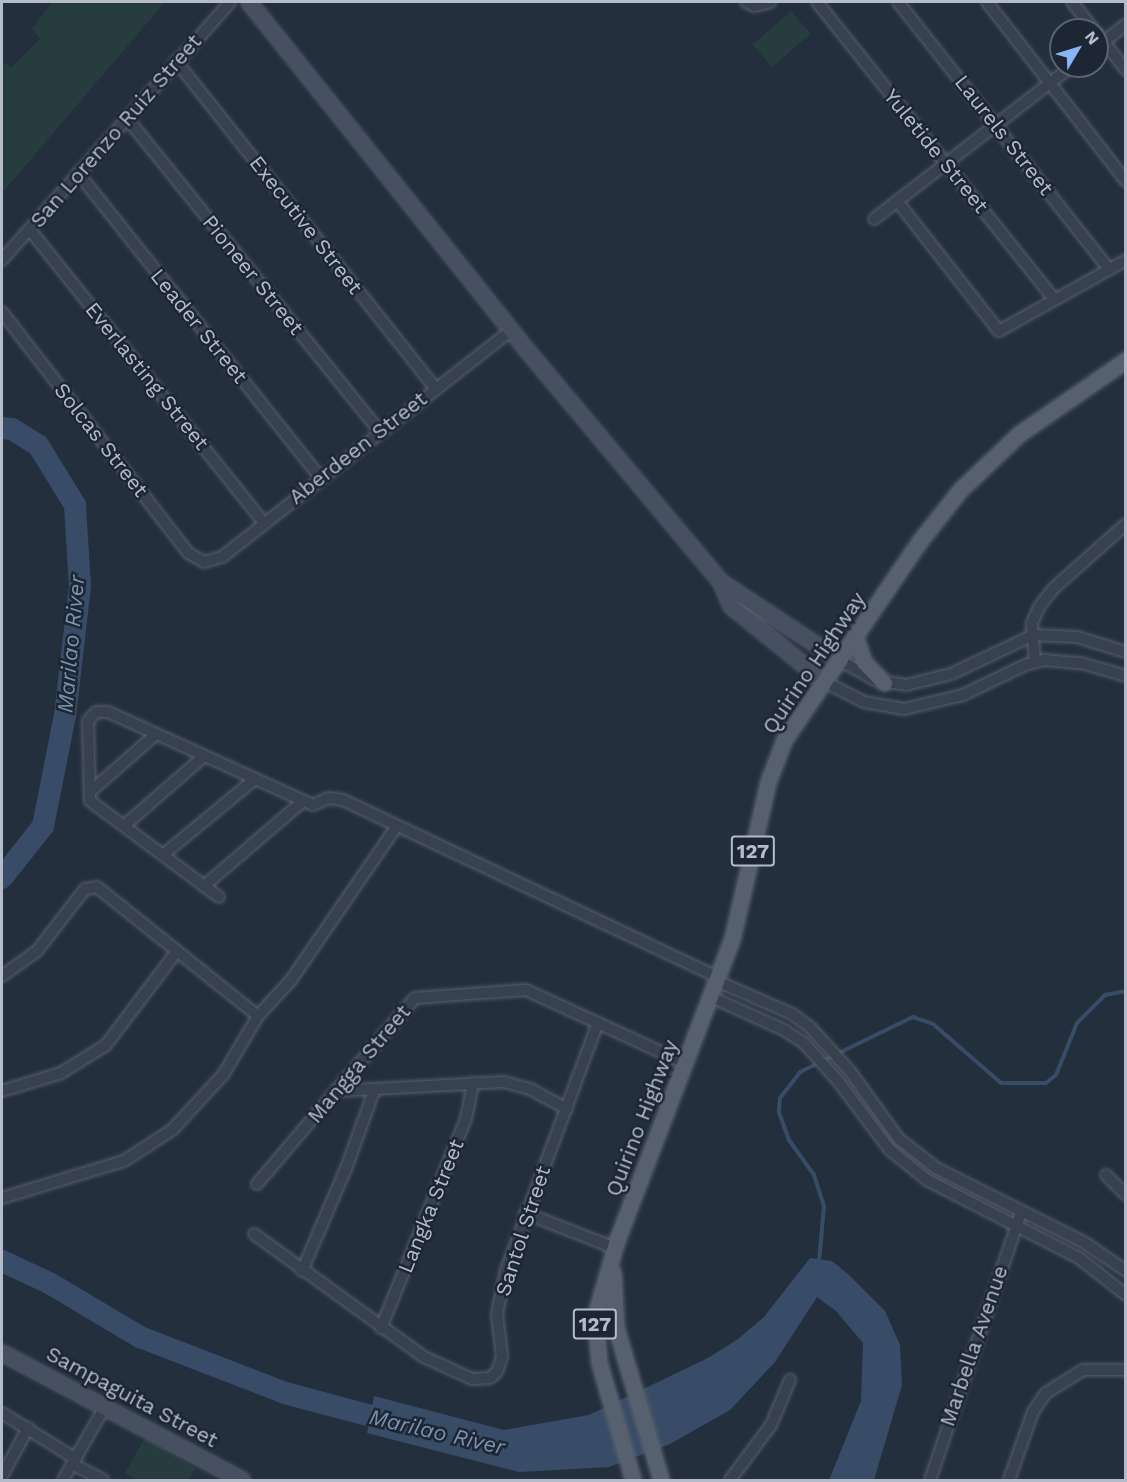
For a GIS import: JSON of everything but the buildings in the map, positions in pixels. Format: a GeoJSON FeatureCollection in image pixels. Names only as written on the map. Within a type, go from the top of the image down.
{"type":"FeatureCollection","features":[{"type":"Feature","properties":{"kind":"main road","name":"Quirino Highway"},"geometry":{"type":"LineString","coordinates":[[632,1476],[610,1400],[595,1329],[598,1300],[615,1248],[732,939],[768,782],[784,740],[841,661],[931,526],[980,468],[1019,434],[1125,360]]}},
{"type":"Feature","properties":{"kind":"main road"},"geometry":{"type":"LineString","coordinates":[[856,639],[864,662],[884,684]]}},
{"type":"Feature","properties":{"kind":"main road","name":"Quirino Highway"},"geometry":{"type":"LineString","coordinates":[[615,1248],[612,1310],[633,1390],[661,1480]]}},
{"type":"Feature","properties":{"kind":"street","name":"San Lorenzo Ruiz Street"},"geometry":{"type":"LineString","coordinates":[[2,260],[230,2]]}},
{"type":"Feature","properties":{"kind":"street"},"geometry":{"type":"LineString","coordinates":[[249,2],[511,330],[721,582],[841,661],[884,684],[918,684],[951,674],[1034,635],[1077,637],[1125,652]]}},
{"type":"Feature","properties":{"kind":"street"},"geometry":{"type":"LineString","coordinates":[[746,2],[754,6],[770,2]]}},
{"type":"Feature","properties":{"kind":"street","name":"Yuletide Street"},"geometry":{"type":"LineString","coordinates":[[817,2],[1055,300]]}},
{"type":"Feature","properties":{"kind":"street","name":"Laurels Street"},"geometry":{"type":"LineString","coordinates":[[898,2],[1109,269]]}},
{"type":"Feature","properties":{"kind":"street"},"geometry":{"type":"LineString","coordinates":[[987,2],[1125,181]]}},
{"type":"Feature","properties":{"kind":"street"},"geometry":{"type":"LineString","coordinates":[[1072,2],[1084,18]]}},
{"type":"Feature","properties":{"kind":"street"},"geometry":{"type":"LineString","coordinates":[[1109,32],[1125,24]]}},
{"type":"Feature","properties":{"kind":"street"},"geometry":{"type":"LineString","coordinates":[[1109,51],[1125,70]]}},
{"type":"Feature","properties":{"kind":"street","name":"Executive Street"},"geometry":{"type":"LineString","coordinates":[[176,61],[435,388]]}},
{"type":"Feature","properties":{"kind":"street"},"geometry":{"type":"LineString","coordinates":[[874,219],[1056,78]]}},
{"type":"Feature","properties":{"kind":"street","name":"Pioneer Street"},"geometry":{"type":"LineString","coordinates":[[126,117],[380,432]]}},
{"type":"Feature","properties":{"kind":"street","name":"Leader Street"},"geometry":{"type":"LineString","coordinates":[[78,173],[321,478]]}},
{"type":"Feature","properties":{"kind":"street"},"geometry":{"type":"LineString","coordinates":[[897,201],[999,332],[1125,260]]}},
{"type":"Feature","properties":{"kind":"street","name":"Everlasting Street"},"geometry":{"type":"LineString","coordinates":[[30,230],[264,523]]}},
{"type":"Feature","properties":{"kind":"street","name":"Solcas Street"},"geometry":{"type":"LineString","coordinates":[[2,312],[188,553],[204,562]]}},
{"type":"Feature","properties":{"kind":"street","name":"Aberdeen Street"},"geometry":{"type":"LineString","coordinates":[[204,562],[222,557],[511,330]]}},
{"type":"Feature","properties":{"kind":"street"},"geometry":{"type":"LineString","coordinates":[[1035,661],[1032,623],[1054,588],[1125,524]]}},
{"type":"Feature","properties":{"kind":"street"},"geometry":{"type":"LineString","coordinates":[[721,582],[731,606],[825,682],[864,702],[917,708],[963,695],[1035,661],[1066,660],[1125,676]]}},
{"type":"Feature","properties":{"kind":"street"},"geometry":{"type":"LineString","coordinates":[[219,897],[90,801],[88,721],[91,715],[101,711],[313,805],[329,798],[343,800],[792,1014],[821,1038],[849,1070],[899,1139],[953,1178],[1085,1243],[1125,1271]]}},
{"type":"Feature","properties":{"kind":"street"},"geometry":{"type":"LineString","coordinates":[[90,792],[156,735]]}},
{"type":"Feature","properties":{"kind":"street"},"geometry":{"type":"LineString","coordinates":[[125,825],[204,756]]}},
{"type":"Feature","properties":{"kind":"street"},"geometry":{"type":"LineString","coordinates":[[164,854],[255,779]]}},
{"type":"Feature","properties":{"kind":"street"},"geometry":{"type":"LineString","coordinates":[[204,886],[303,801]]}},
{"type":"Feature","properties":{"kind":"street"},"geometry":{"type":"LineString","coordinates":[[2,1197],[95,1172],[147,1148],[172,1130],[223,1075],[258,1016],[291,980],[396,827]]}},
{"type":"Feature","properties":{"kind":"street"},"geometry":{"type":"LineString","coordinates":[[2,976],[37,951],[91,887],[103,892],[258,1016]]}},
{"type":"Feature","properties":{"kind":"street"},"geometry":{"type":"LineString","coordinates":[[2,1091],[61,1072],[106,1045],[177,951]]}},
{"type":"Feature","properties":{"kind":"street","name":"Mangga Street"},"geometry":{"type":"LineString","coordinates":[[257,1184],[415,998],[526,990],[685,1063]]}},
{"type":"Feature","properties":{"kind":"street"},"geometry":{"type":"LineString","coordinates":[[711,998],[784,1030],[809,1049],[841,1085],[890,1150],[946,1192],[1079,1258],[1125,1295]]}},
{"type":"Feature","properties":{"kind":"street","name":"Santol Street"},"geometry":{"type":"LineString","coordinates":[[254,1234],[381,1328],[449,1370],[482,1380],[497,1372],[502,1357],[500,1295],[525,1213],[567,1109],[598,1023]]}},
{"type":"Feature","properties":{"kind":"street"},"geometry":{"type":"LineString","coordinates":[[809,1049],[821,1038]]}},
{"type":"Feature","properties":{"kind":"street"},"geometry":{"type":"LineString","coordinates":[[841,1085],[856,1080]]}},
{"type":"Feature","properties":{"kind":"street"},"geometry":{"type":"LineString","coordinates":[[337,1091],[374,1091],[473,1083],[516,1084],[567,1109]]}},
{"type":"Feature","properties":{"kind":"street","name":"Langka Street"},"geometry":{"type":"LineString","coordinates":[[381,1328],[466,1119],[473,1083]]}},
{"type":"Feature","properties":{"kind":"street"},"geometry":{"type":"LineString","coordinates":[[302,1270],[347,1166],[374,1091]]}},
{"type":"Feature","properties":{"kind":"street"},"geometry":{"type":"LineString","coordinates":[[1106,1175],[1125,1195]]}},
{"type":"Feature","properties":{"kind":"street"},"geometry":{"type":"LineString","coordinates":[[946,1192],[953,1178]]}},
{"type":"Feature","properties":{"kind":"street","name":"Marbella Avenue"},"geometry":{"type":"LineString","coordinates":[[930,1480],[1021,1212]]}},
{"type":"Feature","properties":{"kind":"street"},"geometry":{"type":"LineString","coordinates":[[525,1213],[615,1248]]}},
{"type":"Feature","properties":{"kind":"street","name":"Sampaguita Street"},"geometry":{"type":"LineString","coordinates":[[2,1353],[106,1405],[236,1479]]}},
{"type":"Feature","properties":{"kind":"street"},"geometry":{"type":"LineString","coordinates":[[1009,1480],[1033,1412],[1046,1393],[1083,1370],[1125,1370]]}},
{"type":"Feature","properties":{"kind":"street"},"geometry":{"type":"LineString","coordinates":[[730,1480],[771,1425],[790,1380]]}},
{"type":"Feature","properties":{"kind":"street"},"geometry":{"type":"LineString","coordinates":[[63,1480],[106,1405]]}},
{"type":"Feature","properties":{"kind":"street"},"geometry":{"type":"LineString","coordinates":[[2,1413],[28,1428],[103,1480]]}},
{"type":"Feature","properties":{"kind":"street"},"geometry":{"type":"LineString","coordinates":[[2,1476],[28,1428]]}},
{"type":"Feature","properties":{"kind":"green space"},"geometry":{"type":"Polygon","coordinates":[[[52,2],[165,2],[2,193],[2,63],[12,67],[40,39],[32,29],[52,2]]]}},
{"type":"Feature","properties":{"kind":"green space"},"geometry":{"type":"Polygon","coordinates":[[[791,11],[811,34],[772,67],[753,44],[791,11]]]}},
{"type":"Feature","properties":{"kind":"green space"},"geometry":{"type":"Polygon","coordinates":[[[145,1438],[196,1468],[189,1480],[137,1480],[125,1473],[145,1438]]]}},
{"type":"Feature","properties":{"kind":"water"},"geometry":{"type":"Polygon","coordinates":[[[810,1258],[832,1261],[849,1275],[885,1311],[900,1345],[902,1385],[874,1480],[829,1480],[861,1401],[863,1343],[836,1311],[817,1297],[775,1362],[730,1410],[670,1444],[609,1467],[519,1472],[367,1433],[374,1396],[504,1430],[589,1415],[708,1358],[738,1339],[764,1317],[810,1258]]]}},
{"type":"Feature","properties":{"kind":"waterway","name":"Marilao River"},"geometry":{"type":"LineString","coordinates":[[2,428],[12,429],[38,445],[75,505],[80,586],[65,715],[43,826],[2,878]]}},
{"type":"Feature","properties":{"kind":"waterway"},"geometry":{"type":"LineString","coordinates":[[819,1262],[824,1206],[814,1175],[789,1140],[779,1112],[780,1098],[800,1072],[913,1017],[933,1024],[1001,1083],[1046,1083],[1056,1075],[1077,1023],[1105,995],[1126,991]]}},
{"type":"Feature","properties":{"kind":"waterway","name":"Marilao River"},"geometry":{"type":"LineString","coordinates":[[2,1261],[51,1284],[140,1337],[285,1393],[398,1423]]}}]}
